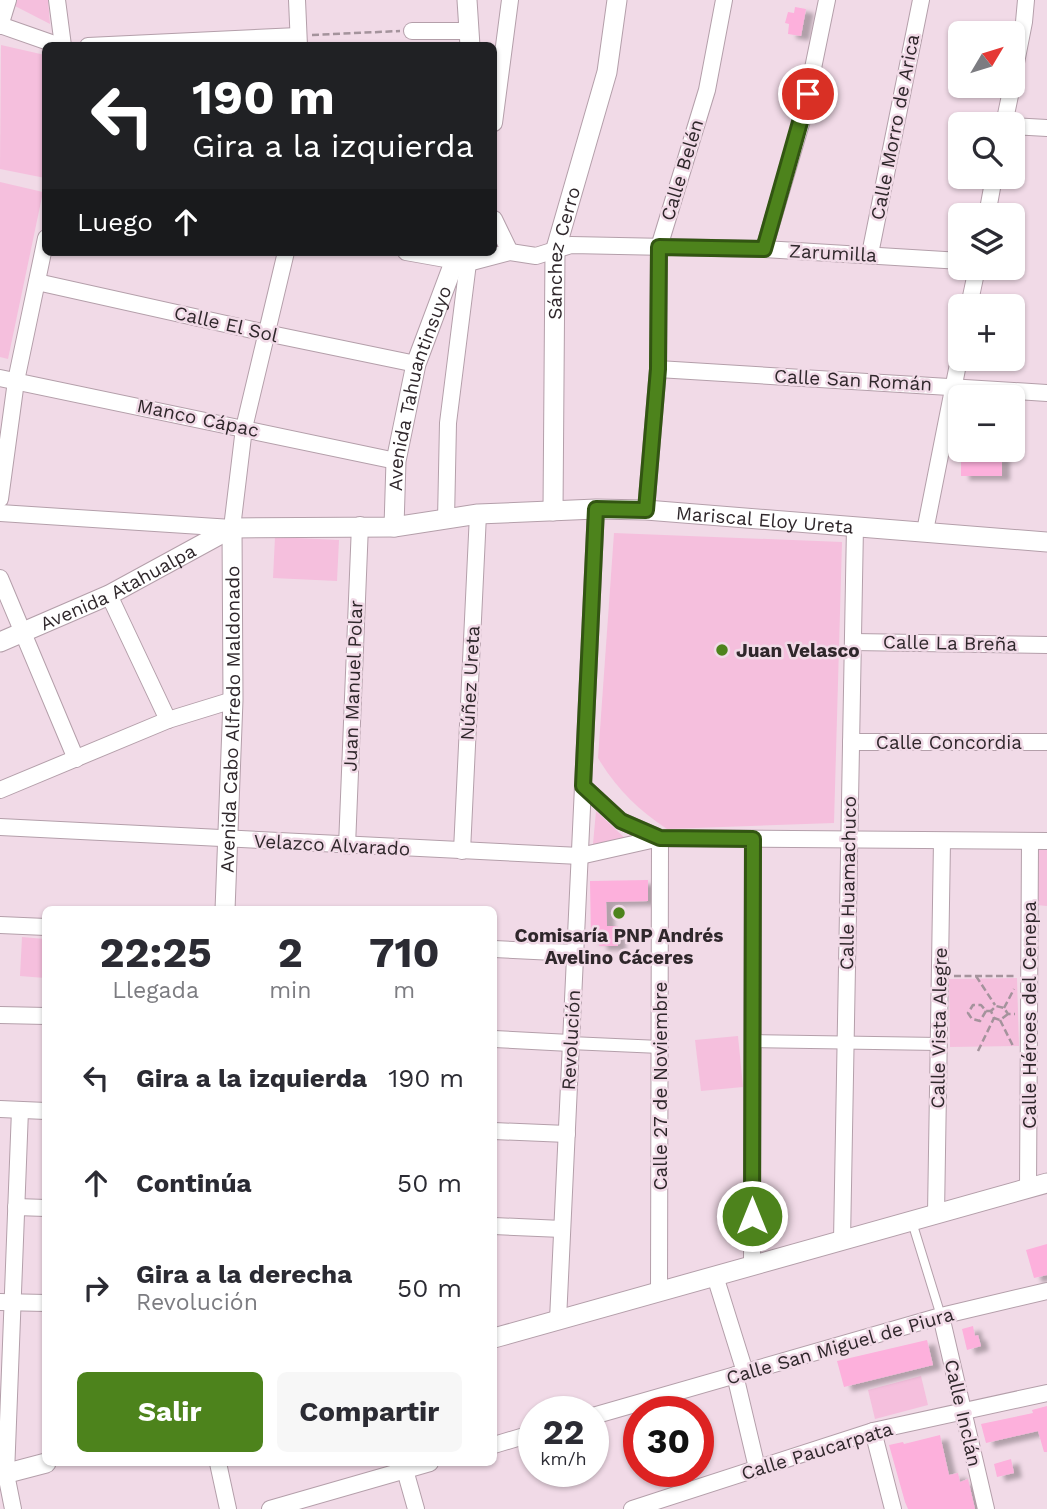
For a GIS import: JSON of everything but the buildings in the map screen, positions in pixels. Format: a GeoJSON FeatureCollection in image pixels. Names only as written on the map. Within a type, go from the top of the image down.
{"type":"FeatureCollection","features":[{"type":"Feature","properties":{"kind":"street"},"geometry":{"type":"LineString","coordinates":[[8,0],[0,25],[50,42]]}},
{"type":"Feature","properties":{"kind":"street"},"geometry":{"type":"LineString","coordinates":[[57,0],[62,42]]}},
{"type":"Feature","properties":{"kind":"street"},"geometry":{"type":"LineString","coordinates":[[248,42],[298,41],[297,0]]}},
{"type":"Feature","properties":{"kind":"street"},"geometry":{"type":"LineString","coordinates":[[412,31],[470,38],[467,0]]}},
{"type":"Feature","properties":{"kind":"street"},"geometry":{"type":"LineString","coordinates":[[497,100],[510,0]]}},
{"type":"Feature","properties":{"kind":"street","name":"Sánchez Cerro"},"geometry":{"type":"LineString","coordinates":[[552,511],[555,251],[607,72],[617,0]]}},
{"type":"Feature","properties":{"kind":"street","name":"Calle Belén"},"geometry":{"type":"LineString","coordinates":[[646,510],[658,369],[659,247],[707,90],[724,0]]}},
{"type":"Feature","properties":{"kind":"street"},"geometry":{"type":"LineString","coordinates":[[764,249],[803,117],[828,0]]}},
{"type":"Feature","properties":{"kind":"street","name":"Calle Morro de Arica"},"geometry":{"type":"LineString","coordinates":[[870,254],[921,0]]}},
{"type":"Feature","properties":{"kind":"street"},"geometry":{"type":"LineString","coordinates":[[1024,21],[1026,0]]}},
{"type":"Feature","properties":{"kind":"street"},"geometry":{"type":"LineString","coordinates":[[1025,127],[1047,128]]}},
{"type":"Feature","properties":{"kind":"street"},"geometry":{"type":"LineString","coordinates":[[497,225],[510,252]]}},
{"type":"Feature","properties":{"kind":"street","name":"Zarumilla"},"geometry":{"type":"LineString","coordinates":[[497,254],[510,252],[536,256],[571,245],[764,249],[948,260]]}},
{"type":"Feature","properties":{"kind":"street"},"geometry":{"type":"LineString","coordinates":[[0,499],[8,379],[42,256]]}},
{"type":"Feature","properties":{"kind":"street"},"geometry":{"type":"LineString","coordinates":[[0,513],[232,528],[244,428],[285,256]]}},
{"type":"Feature","properties":{"kind":"street"},"geometry":{"type":"LineString","coordinates":[[442,256],[461,258],[448,423],[446,520]]}},
{"type":"Feature","properties":{"kind":"street","name":"Avenida Tahuantinsuyo"},"geometry":{"type":"LineString","coordinates":[[394,527],[396,461],[416,364],[461,258]]}},
{"type":"Feature","properties":{"kind":"street","name":"Calle El Sol"},"geometry":{"type":"LineString","coordinates":[[37,282],[416,364]]}},
{"type":"Feature","properties":{"kind":"street","name":"Calle San Román"},"geometry":{"type":"LineString","coordinates":[[658,369],[948,386]]}},
{"type":"Feature","properties":{"kind":"street","name":"Manco Cápac"},"geometry":{"type":"LineString","coordinates":[[8,379],[396,461]]}},
{"type":"Feature","properties":{"kind":"street","name":"Calle San Román"},"geometry":{"type":"LineString","coordinates":[[1025,391],[1047,393]]}},
{"type":"Feature","properties":{"kind":"street"},"geometry":{"type":"LineString","coordinates":[[925,531],[948,416]]}},
{"type":"Feature","properties":{"kind":"street","name":"Mariscal Eloy Ureta"},"geometry":{"type":"LineString","coordinates":[[232,528],[360,525],[394,527],[478,514],[596,509],[646,510],[1047,542]]}},
{"type":"Feature","properties":{"kind":"street","name":"Revolución"},"geometry":{"type":"LineString","coordinates":[[558,1320],[596,509]]}},
{"type":"Feature","properties":{"kind":"street","name":"Núñez Ureta"},"geometry":{"type":"LineString","coordinates":[[462,851],[478,514]]}},
{"type":"Feature","properties":{"kind":"street","name":"Juan Manuel Polar"},"geometry":{"type":"LineString","coordinates":[[347,846],[360,525]]}},
{"type":"Feature","properties":{"kind":"street","name":"Calle Huamachuco"},"geometry":{"type":"LineString","coordinates":[[842,1241],[855,526]]}},
{"type":"Feature","properties":{"kind":"street","name":"Avenida Atahualpa"},"geometry":{"type":"LineString","coordinates":[[0,642],[109,594],[232,528]]}},
{"type":"Feature","properties":{"kind":"street","name":"Avenida Cabo Alfredo Maldonado"},"geometry":{"type":"LineString","coordinates":[[226,906],[233,700],[232,528]]}},
{"type":"Feature","properties":{"kind":"street"},"geometry":{"type":"LineString","coordinates":[[0,578],[76,759]]}},
{"type":"Feature","properties":{"kind":"street"},"geometry":{"type":"LineString","coordinates":[[109,594],[168,720]]}},
{"type":"Feature","properties":{"kind":"street","name":"Calle La Breña"},"geometry":{"type":"LineString","coordinates":[[853,642],[1047,645]]}},
{"type":"Feature","properties":{"kind":"street"},"geometry":{"type":"LineString","coordinates":[[0,790],[168,720],[233,700]]}},
{"type":"Feature","properties":{"kind":"street","name":"Calle Concordia"},"geometry":{"type":"LineString","coordinates":[[851,742],[1047,742]]}},
{"type":"Feature","properties":{"kind":"street"},"geometry":{"type":"LineString","coordinates":[[583,786],[621,821],[660,838],[1039,842]]}},
{"type":"Feature","properties":{"kind":"street","name":"Velazco Alvarado"},"geometry":{"type":"LineString","coordinates":[[0,827],[580,856],[660,838]]}},
{"type":"Feature","properties":{"kind":"street","name":"Calle 27 de Noviembre"},"geometry":{"type":"LineString","coordinates":[[659,1292],[660,838]]}},
{"type":"Feature","properties":{"kind":"street"},"geometry":{"type":"LineString","coordinates":[[752,1266],[753,839]]}},
{"type":"Feature","properties":{"kind":"street","name":"Calle Vista Alegre"},"geometry":{"type":"LineString","coordinates":[[936,1214],[942,841]]}},
{"type":"Feature","properties":{"kind":"street","name":"Calle Héroes del Cenepa"},"geometry":{"type":"LineString","coordinates":[[1028,1189],[1029,1015],[1025,976],[1039,842]]}},
{"type":"Feature","properties":{"kind":"street"},"geometry":{"type":"LineString","coordinates":[[1030,911],[1047,912]]}},
{"type":"Feature","properties":{"kind":"street"},"geometry":{"type":"LineString","coordinates":[[0,925],[42,927]]}},
{"type":"Feature","properties":{"kind":"street"},"geometry":{"type":"LineString","coordinates":[[497,949],[575,953]]}},
{"type":"Feature","properties":{"kind":"street"},"geometry":{"type":"LineString","coordinates":[[0,1014],[42,1016]]}},
{"type":"Feature","properties":{"kind":"street"},"geometry":{"type":"LineString","coordinates":[[497,1039],[660,1047]]}},
{"type":"Feature","properties":{"kind":"street"},"geometry":{"type":"LineString","coordinates":[[752,1041],[939,1044]]}},
{"type":"Feature","properties":{"kind":"street"},"geometry":{"type":"LineString","coordinates":[[0,1109],[42,1111]]}},
{"type":"Feature","properties":{"kind":"street"},"geometry":{"type":"LineString","coordinates":[[13,1509],[3,1474],[6,1302],[16,1207],[20,1110]]}},
{"type":"Feature","properties":{"kind":"street"},"geometry":{"type":"LineString","coordinates":[[497,1131],[567,1134]]}},
{"type":"Feature","properties":{"kind":"street"},"geometry":{"type":"LineString","coordinates":[[497,1337],[1047,1183]]}},
{"type":"Feature","properties":{"kind":"street"},"geometry":{"type":"LineString","coordinates":[[16,1207],[42,1208]]}},
{"type":"Feature","properties":{"kind":"street"},"geometry":{"type":"LineString","coordinates":[[497,1226],[562,1229]]}},
{"type":"Feature","properties":{"kind":"street"},"geometry":{"type":"LineString","coordinates":[[715,1276],[740,1374],[757,1468]]}},
{"type":"Feature","properties":{"kind":"street","name":"Calle San Miguel de Piura"},"geometry":{"type":"LineString","coordinates":[[609,1411],[941,1316],[1047,1291]]}},
{"type":"Feature","properties":{"kind":"street"},"geometry":{"type":"LineString","coordinates":[[6,1302],[42,1303]]}},
{"type":"Feature","properties":{"kind":"street","name":"Calle Inclán"},"geometry":{"type":"LineString","coordinates":[[941,1316],[986,1509]]}},
{"type":"Feature","properties":{"kind":"street","name":"Calle Paucarpata"},"geometry":{"type":"LineString","coordinates":[[632,1509],[873,1431],[1047,1393]]}},
{"type":"Feature","properties":{"kind":"street"},"geometry":{"type":"LineString","coordinates":[[873,1431],[893,1509]]}},
{"type":"Feature","properties":{"kind":"street"},"geometry":{"type":"LineString","coordinates":[[497,1443],[518,1437]]}},
{"type":"Feature","properties":{"kind":"street"},"geometry":{"type":"LineString","coordinates":[[3,1474],[42,1463]]}},
{"type":"Feature","properties":{"kind":"street"},"geometry":{"type":"LineString","coordinates":[[219,1466],[228,1509]]}},
{"type":"Feature","properties":{"kind":"street"},"geometry":{"type":"LineString","coordinates":[[270,1509],[419,1466]]}},
{"type":"Feature","properties":{"kind":"street"},"geometry":{"type":"LineString","coordinates":[[405,1470],[416,1509]]}},
{"type":"Feature","properties":{"kind":"lane"},"geometry":{"type":"LineString","coordinates":[[912,1221],[941,1316]]}},
{"type":"Feature","properties":{"kind":"path"},"geometry":{"type":"LineString","coordinates":[[298,41],[412,31]]}},
{"type":"Feature","properties":{"kind":"path"},"geometry":{"type":"LineString","coordinates":[[940,976],[1025,976]]}},
{"type":"Feature","properties":{"kind":"path"},"geometry":{"type":"LineString","coordinates":[[976,976],[996,1006],[1004,1008],[1008,1014]]}},
{"type":"Feature","properties":{"kind":"path"},"geometry":{"type":"LineString","coordinates":[[1004,1008],[1025,976]]}},
{"type":"Feature","properties":{"kind":"path"},"geometry":{"type":"LineString","coordinates":[[973,1005],[981,1005],[986,1011],[980,1021],[972,1019],[968,1013],[973,1005]]}},
{"type":"Feature","properties":{"kind":"path"},"geometry":{"type":"LineString","coordinates":[[992,1011],[996,1006]]}},
{"type":"Feature","properties":{"kind":"path"},"geometry":{"type":"LineString","coordinates":[[986,1011],[992,1011]]}},
{"type":"Feature","properties":{"kind":"path"},"geometry":{"type":"LineString","coordinates":[[978,1051],[994,1018],[992,1011]]}},
{"type":"Feature","properties":{"kind":"path"},"geometry":{"type":"LineString","coordinates":[[1000,1020],[1008,1014],[1029,1015]]}},
{"type":"Feature","properties":{"kind":"path"},"geometry":{"type":"LineString","coordinates":[[994,1018],[1000,1020],[1016,1052]]}},
{"type":"Feature","properties":{"kind":"shaded area"},"geometry":{"type":"Polygon","coordinates":[[[17,0],[48,0],[50,24],[15,6],[17,0]]]}},
{"type":"Feature","properties":{"kind":"shaded area"},"geometry":{"type":"Polygon","coordinates":[[[1,45],[42,54],[42,177],[0,169],[1,45]]]}},
{"type":"Feature","properties":{"kind":"shaded area"},"geometry":{"type":"Polygon","coordinates":[[[0,182],[42,192],[42,197],[8,359],[0,357],[0,182]]]}},
{"type":"Feature","properties":{"kind":"shaded area","name":"Juan Velasco"},"geometry":{"type":"Polygon","coordinates":[[[614,533],[842,542],[834,823],[667,829],[637,806],[612,779],[598,758],[614,533]]]}},
{"type":"Feature","properties":{"kind":"shaded area"},"geometry":{"type":"Polygon","coordinates":[[[275,537],[339,540],[337,581],[273,578],[275,537]]]}},
{"type":"Feature","properties":{"kind":"shaded area"},"geometry":{"type":"Polygon","coordinates":[[[596,811],[628,841],[593,844],[596,811]]]}},
{"type":"Feature","properties":{"kind":"shaded area"},"geometry":{"type":"Polygon","coordinates":[[[1038,849],[1047,849],[1047,906],[1036,905],[1038,849]]]}},
{"type":"Feature","properties":{"kind":"shaded area"},"geometry":{"type":"Polygon","coordinates":[[[22,937],[42,939],[42,978],[20,976],[22,937]]]}},
{"type":"Feature","properties":{"kind":"shaded area"},"geometry":{"type":"Polygon","coordinates":[[[1017,978],[1019,1046],[950,1047],[949,979],[1017,978]]]}},
{"type":"Feature","properties":{"kind":"shaded area"},"geometry":{"type":"Polygon","coordinates":[[[738,1036],[743,1087],[701,1091],[695,1040],[738,1036]]]}},
{"type":"Feature","properties":{"kind":"shaded area"},"geometry":{"type":"Polygon","coordinates":[[[921,1376],[928,1405],[875,1419],[868,1390],[921,1376]]]}},
{"type":"Feature","properties":{"kind":"place","name":"Juan Velasco"},"geometry":{"type":"Point","coordinates":[722,650]}},
{"type":"Feature","properties":{"kind":"place","name":"Comisaría PNP Andrés Avelino Cáceres"},"geometry":{"type":"Point","coordinates":[619,913]}},
{"type":"Feature","properties":{"kind":"route"},"geometry":{"type":"LineString","coordinates":[[752,1216],[753,839],[660,838],[621,821],[583,786],[596,509],[646,510],[658,369],[659,247],[764,249],[808,94]]}}]}
